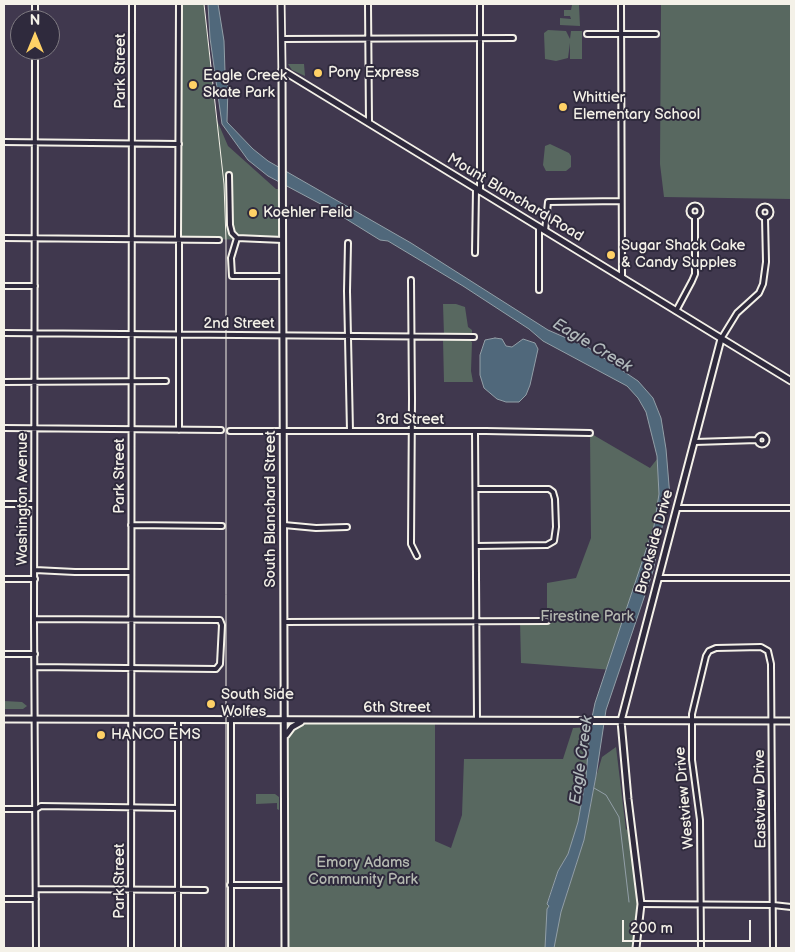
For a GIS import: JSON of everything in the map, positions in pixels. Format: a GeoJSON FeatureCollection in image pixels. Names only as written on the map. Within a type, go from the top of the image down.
{"type":"FeatureCollection","features":[{"type":"Feature","properties":{"kind":"main road"},"geometry":{"type":"LineString","coordinates":[[282,4],[282,70]]}},
{"type":"Feature","properties":{"kind":"main road","name":"Mount Blanchard Road"},"geometry":{"type":"LineString","coordinates":[[282,70],[791,381]]}},
{"type":"Feature","properties":{"kind":"street","name":"Park Street"},"geometry":{"type":"LineString","coordinates":[[131,948],[132,4]]}},
{"type":"Feature","properties":{"kind":"street"},"geometry":{"type":"LineString","coordinates":[[178,430],[179,4]]}},
{"type":"Feature","properties":{"kind":"street"},"geometry":{"type":"LineString","coordinates":[[368,4],[368,123]]}},
{"type":"Feature","properties":{"kind":"street"},"geometry":{"type":"LineString","coordinates":[[476,254],[480,4]]}},
{"type":"Feature","properties":{"kind":"street"},"geometry":{"type":"LineString","coordinates":[[621,4],[622,278]]}},
{"type":"Feature","properties":{"kind":"street"},"geometry":{"type":"LineString","coordinates":[[587,34],[656,34]]}},
{"type":"Feature","properties":{"kind":"street"},"geometry":{"type":"LineString","coordinates":[[282,39],[513,38]]}},
{"type":"Feature","properties":{"kind":"street","name":"Washington Avenue"},"geometry":{"type":"LineString","coordinates":[[35,60],[34,619],[36,948]]}},
{"type":"Feature","properties":{"kind":"street","name":"South Blanchard Street"},"geometry":{"type":"LineString","coordinates":[[282,70],[285,948]]}},
{"type":"Feature","properties":{"kind":"street"},"geometry":{"type":"LineString","coordinates":[[4,142],[179,144]]}},
{"type":"Feature","properties":{"kind":"street"},"geometry":{"type":"LineString","coordinates":[[229,176],[230,224],[232,233],[237,238],[283,240]]}},
{"type":"Feature","properties":{"kind":"street"},"geometry":{"type":"LineString","coordinates":[[539,290],[542,229],[548,202],[621,201]]}},
{"type":"Feature","properties":{"kind":"street"},"geometry":{"type":"LineString","coordinates":[[676,311],[695,274],[695,217]]}},
{"type":"Feature","properties":{"kind":"street","name":"Brookside Drive"},"geometry":{"type":"LineString","coordinates":[[636,948],[641,904],[628,800],[621,721],[722,339],[737,313],[759,293],[763,284],[766,262],[765,218]]}},
{"type":"Feature","properties":{"kind":"street"},"geometry":{"type":"LineString","coordinates":[[4,238],[219,240]]}},
{"type":"Feature","properties":{"kind":"street"},"geometry":{"type":"LineString","coordinates":[[237,238],[230,258],[232,276],[283,276]]}},
{"type":"Feature","properties":{"kind":"street"},"geometry":{"type":"LineString","coordinates":[[348,243],[347,291],[350,431]]}},
{"type":"Feature","properties":{"kind":"street"},"geometry":{"type":"LineString","coordinates":[[411,280],[411,544],[418,556]]}},
{"type":"Feature","properties":{"kind":"street"},"geometry":{"type":"LineString","coordinates":[[4,286],[35,286]]}},
{"type":"Feature","properties":{"kind":"street","name":"2nd Street"},"geometry":{"type":"LineString","coordinates":[[4,333],[474,337]]}},
{"type":"Feature","properties":{"kind":"street"},"geometry":{"type":"LineString","coordinates":[[4,382],[166,381]]}},
{"type":"Feature","properties":{"kind":"street"},"geometry":{"type":"LineString","coordinates":[[4,428],[222,430]]}},
{"type":"Feature","properties":{"kind":"street","name":"3rd Street"},"geometry":{"type":"LineString","coordinates":[[230,431],[590,433]]}},
{"type":"Feature","properties":{"kind":"street"},"geometry":{"type":"LineString","coordinates":[[475,431],[477,720]]}},
{"type":"Feature","properties":{"kind":"street"},"geometry":{"type":"LineString","coordinates":[[694,442],[757,440]]}},
{"type":"Feature","properties":{"kind":"street"},"geometry":{"type":"LineString","coordinates":[[476,489],[549,490],[554,494],[556,527],[555,536],[551,544],[537,546],[477,546]]}},
{"type":"Feature","properties":{"kind":"street"},"geometry":{"type":"LineString","coordinates":[[4,504],[34,504]]}},
{"type":"Feature","properties":{"kind":"street"},"geometry":{"type":"LineString","coordinates":[[677,508],[791,508]]}},
{"type":"Feature","properties":{"kind":"street"},"geometry":{"type":"LineString","coordinates":[[131,525],[222,526]]}},
{"type":"Feature","properties":{"kind":"street"},"geometry":{"type":"LineString","coordinates":[[284,525],[316,528],[347,527]]}},
{"type":"Feature","properties":{"kind":"street"},"geometry":{"type":"LineString","coordinates":[[34,570],[131,572]]}},
{"type":"Feature","properties":{"kind":"street"},"geometry":{"type":"LineString","coordinates":[[658,578],[791,578]]}},
{"type":"Feature","properties":{"kind":"street"},"geometry":{"type":"LineString","coordinates":[[4,579],[35,579]]}},
{"type":"Feature","properties":{"kind":"street"},"geometry":{"type":"LineString","coordinates":[[34,619],[220,620],[222,625],[220,664],[216,669],[35,667]]}},
{"type":"Feature","properties":{"kind":"street"},"geometry":{"type":"LineString","coordinates":[[284,622],[547,621]]}},
{"type":"Feature","properties":{"kind":"street","name":"Eastview Drive"},"geometry":{"type":"LineString","coordinates":[[710,650],[716,648],[761,647],[768,651],[771,664],[773,948]]}},
{"type":"Feature","properties":{"kind":"street","name":"Westview Drive"},"geometry":{"type":"LineString","coordinates":[[701,948],[700,820],[692,760],[692,721],[706,656],[710,650]]}},
{"type":"Feature","properties":{"kind":"street"},"geometry":{"type":"LineString","coordinates":[[4,654],[35,654]]}},
{"type":"Feature","properties":{"kind":"street","name":"6th Street"},"geometry":{"type":"LineString","coordinates":[[4,719],[178,721],[791,721]]}},
{"type":"Feature","properties":{"kind":"street"},"geometry":{"type":"LineString","coordinates":[[178,721],[178,948]]}},
{"type":"Feature","properties":{"kind":"street"},"geometry":{"type":"LineString","coordinates":[[230,948],[231,721]]}},
{"type":"Feature","properties":{"kind":"street"},"geometry":{"type":"LineString","coordinates":[[284,738],[292,727],[304,721]]}},
{"type":"Feature","properties":{"kind":"street"},"geometry":{"type":"LineString","coordinates":[[4,808],[36,809],[41,806],[178,808]]}},
{"type":"Feature","properties":{"kind":"street"},"geometry":{"type":"LineString","coordinates":[[230,885],[285,885]]}},
{"type":"Feature","properties":{"kind":"street"},"geometry":{"type":"LineString","coordinates":[[37,889],[205,890]]}},
{"type":"Feature","properties":{"kind":"street"},"geometry":{"type":"LineString","coordinates":[[4,899],[36,900]]}},
{"type":"Feature","properties":{"kind":"street"},"geometry":{"type":"LineString","coordinates":[[641,904],[772,905],[791,907]]}},
{"type":"Feature","properties":{"kind":"green space"},"geometry":{"type":"Polygon","coordinates":[[[204,4],[216,118],[228,146],[276,189],[283,189],[283,240],[178,239],[179,5],[204,4]]]}},
{"type":"Feature","properties":{"kind":"green space"},"geometry":{"type":"Polygon","coordinates":[[[661,4],[791,4],[791,199],[664,197],[660,164],[661,4]]]}},
{"type":"Feature","properties":{"kind":"green space"},"geometry":{"type":"Polygon","coordinates":[[[572,5],[579,5],[580,26],[560,25],[560,18],[571,19],[570,16],[564,16],[564,10],[571,10],[572,5]]]}},
{"type":"Feature","properties":{"kind":"green space"},"geometry":{"type":"Polygon","coordinates":[[[548,30],[566,31],[570,39],[571,31],[582,31],[582,59],[570,59],[570,43],[568,58],[556,61],[545,59],[544,33],[548,30]]]}},
{"type":"Feature","properties":{"kind":"green space"},"geometry":{"type":"Polygon","coordinates":[[[288,64],[304,64],[305,76],[292,70],[288,64]]]}},
{"type":"Feature","properties":{"kind":"green space"},"geometry":{"type":"Polygon","coordinates":[[[550,144],[569,153],[571,156],[571,167],[566,171],[546,171],[543,165],[545,146],[550,144]]]}},
{"type":"Feature","properties":{"kind":"green space"},"geometry":{"type":"Polygon","coordinates":[[[443,304],[456,304],[465,307],[468,327],[472,330],[472,335],[444,335],[443,304]]]}},
{"type":"Feature","properties":{"kind":"green space"},"geometry":{"type":"Polygon","coordinates":[[[443,339],[468,339],[472,342],[471,371],[473,382],[444,382],[443,339]]]}},
{"type":"Feature","properties":{"kind":"green space","name":"Firestine Park"},"geometry":{"type":"Polygon","coordinates":[[[590,433],[650,468],[661,454],[663,502],[613,670],[521,663],[520,621],[547,621],[547,583],[576,578],[591,538],[590,433]]]}},
{"type":"Feature","properties":{"kind":"green space"},"geometry":{"type":"Polygon","coordinates":[[[4,701],[22,702],[27,706],[23,709],[4,709],[4,701]]]}},
{"type":"Feature","properties":{"kind":"green space","name":"Emory Adams Community Park"},"geometry":{"type":"Polygon","coordinates":[[[435,720],[435,841],[451,848],[462,815],[464,759],[563,759],[573,728],[590,727],[586,777],[578,822],[568,854],[558,871],[547,903],[549,906],[564,903],[584,840],[596,777],[602,757],[616,747],[626,830],[631,825],[641,904],[636,948],[285,948],[284,721],[435,720]]]}},
{"type":"Feature","properties":{"kind":"green space"},"geometry":{"type":"Polygon","coordinates":[[[256,794],[275,794],[279,797],[279,810],[277,809],[277,803],[256,804],[256,794]]]}},
{"type":"Feature","properties":{"kind":"water"},"geometry":{"type":"Polygon","coordinates":[[[208,4],[218,4],[224,41],[225,72],[228,86],[227,122],[253,149],[268,161],[411,243],[548,330],[589,348],[638,381],[653,398],[661,418],[670,497],[653,571],[606,710],[584,840],[561,912],[554,948],[545,948],[547,909],[549,906],[547,904],[558,871],[568,854],[578,822],[586,777],[590,727],[595,703],[654,526],[659,494],[657,456],[646,412],[638,398],[627,386],[543,341],[529,329],[463,286],[388,241],[380,240],[330,209],[268,176],[248,160],[222,124],[210,38],[208,4]]]}},
{"type":"Feature","properties":{"kind":"water"},"geometry":{"type":"Polygon","coordinates":[[[502,339],[506,346],[512,347],[523,339],[535,343],[538,349],[530,385],[526,395],[519,402],[506,402],[497,399],[484,388],[480,375],[480,355],[485,340],[502,339]]]}},
{"type":"Feature","properties":{"kind":"waterway","name":"Eagle Creek"},"geometry":{"type":"LineString","coordinates":[[594,788],[606,795],[619,817],[629,902]]}},
{"type":"Feature","properties":{"kind":"railway"},"geometry":{"type":"LineString","coordinates":[[204,4],[224,184],[226,240],[226,948]]}},
{"type":"Feature","properties":{"kind":"place","name":"Pony Express"},"geometry":{"type":"Point","coordinates":[318,73]}},
{"type":"Feature","properties":{"kind":"place","name":"Eagle Creek Skate Park"},"geometry":{"type":"Point","coordinates":[193,85]}},
{"type":"Feature","properties":{"kind":"place","name":"Whittier Elementary School"},"geometry":{"type":"Point","coordinates":[563,107]}},
{"type":"Feature","properties":{"kind":"place","name":"Koehler Feild"},"geometry":{"type":"Point","coordinates":[253,213]}},
{"type":"Feature","properties":{"kind":"place","name":"Sugar Shack Cake & Candy Supples"},"geometry":{"type":"Point","coordinates":[611,255]}},
{"type":"Feature","properties":{"kind":"place","name":"South Side Wolfes"},"geometry":{"type":"Point","coordinates":[211,704]}},
{"type":"Feature","properties":{"kind":"place","name":"HANCO EMS"},"geometry":{"type":"Point","coordinates":[101,735]}}]}
